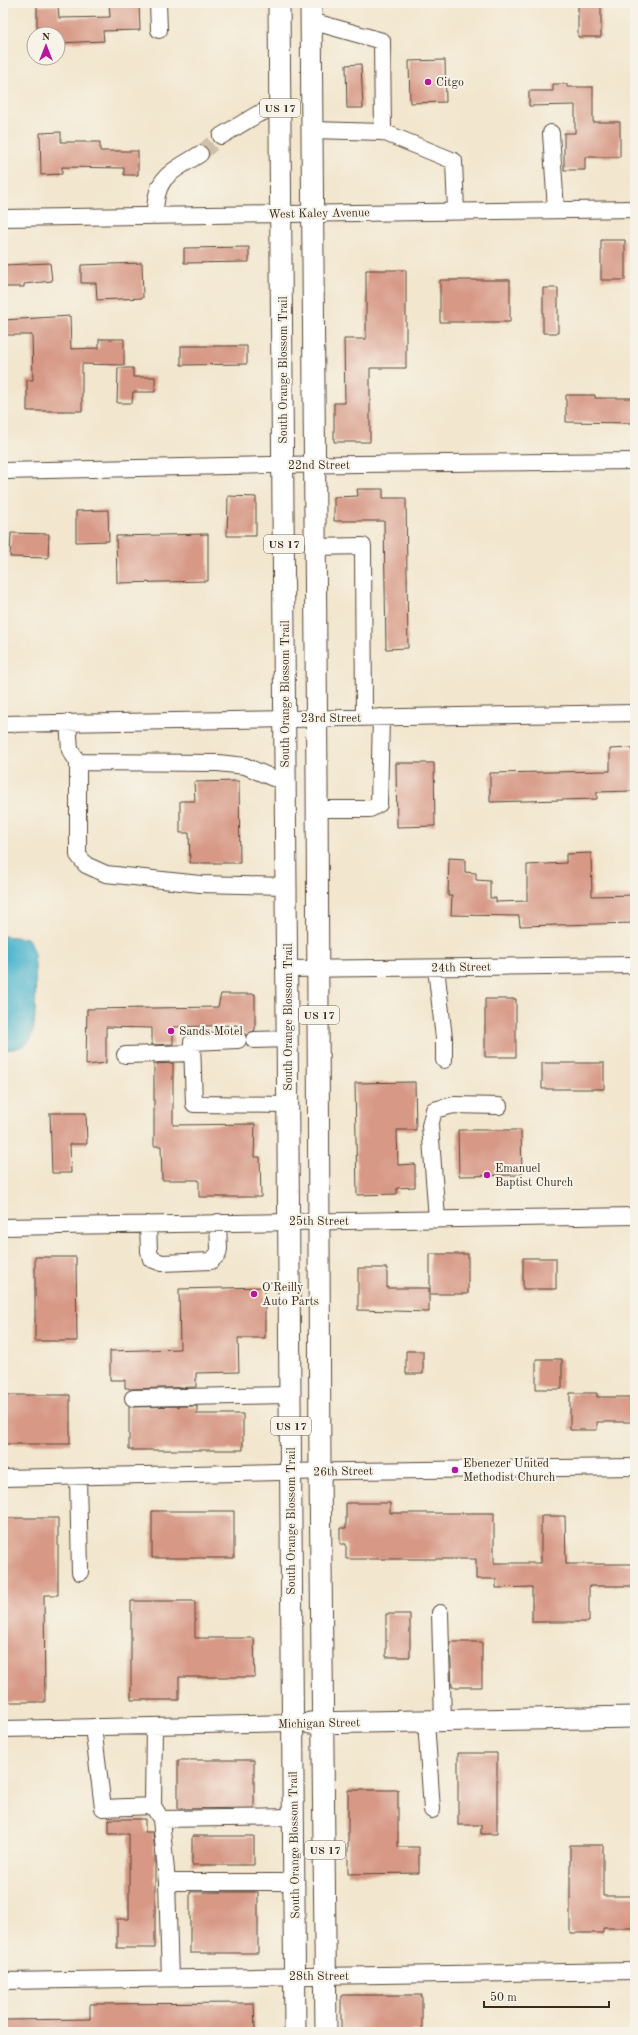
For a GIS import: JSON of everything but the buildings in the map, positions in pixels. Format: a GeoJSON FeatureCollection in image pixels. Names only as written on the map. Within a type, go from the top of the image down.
{"type":"FeatureCollection","features":[{"type":"Feature","properties":{"kind":"main road","name":"South Orange Blossom Trail"},"geometry":{"type":"LineString","coordinates":[[279,3],[288,970],[295,2032]]}},
{"type":"Feature","properties":{"kind":"main road","name":"US 17"},"geometry":{"type":"LineString","coordinates":[[311,12],[317,718],[320,1472],[324,1723],[326,2032]]}},
{"type":"Feature","properties":{"kind":"main road","name":"Michigan Street"},"geometry":{"type":"LineString","coordinates":[[292,1723],[635,1717]]}},
{"type":"Feature","properties":{"kind":"street"},"geometry":{"type":"LineString","coordinates":[[158,3],[159,30]]}},
{"type":"Feature","properties":{"kind":"street"},"geometry":{"type":"LineString","coordinates":[[311,12],[382,41],[383,132]]}},
{"type":"Feature","properties":{"kind":"street"},"geometry":{"type":"LineString","coordinates":[[222,136],[258,114],[280,106]]}},
{"type":"Feature","properties":{"kind":"street"},"geometry":{"type":"LineString","coordinates":[[312,130],[383,132],[454,161],[456,211]]}},
{"type":"Feature","properties":{"kind":"street"},"geometry":{"type":"LineString","coordinates":[[551,133],[556,210]]}},
{"type":"Feature","properties":{"kind":"street"},"geometry":{"type":"LineString","coordinates":[[155,215],[155,199],[159,185],[174,171],[200,154]]}},
{"type":"Feature","properties":{"kind":"street","name":"West Kaley Avenue"},"geometry":{"type":"LineString","coordinates":[[3,218],[635,209]]}},
{"type":"Feature","properties":{"kind":"street","name":"22nd Street"},"geometry":{"type":"LineString","coordinates":[[3,471],[283,465],[635,461]]}},
{"type":"Feature","properties":{"kind":"street"},"geometry":{"type":"LineString","coordinates":[[315,547],[363,546],[364,718]]}},
{"type":"Feature","properties":{"kind":"street","name":"23rd Street"},"geometry":{"type":"LineString","coordinates":[[3,724],[635,713]]}},
{"type":"Feature","properties":{"kind":"street"},"geometry":{"type":"LineString","coordinates":[[317,809],[370,809],[379,804],[381,717]]}},
{"type":"Feature","properties":{"kind":"street"},"geometry":{"type":"LineString","coordinates":[[68,722],[70,750],[78,762],[78,855],[86,865],[106,874],[200,884],[287,886]]}},
{"type":"Feature","properties":{"kind":"street"},"geometry":{"type":"LineString","coordinates":[[78,762],[218,763],[245,766],[273,778],[286,778]]}},
{"type":"Feature","properties":{"kind":"street","name":"24th Street"},"geometry":{"type":"LineString","coordinates":[[288,970],[635,965]]}},
{"type":"Feature","properties":{"kind":"street"},"geometry":{"type":"LineString","coordinates":[[436,968],[444,1038],[444,1060]]}},
{"type":"Feature","properties":{"kind":"street"},"geometry":{"type":"LineString","coordinates":[[254,1040],[288,1039]]}},
{"type":"Feature","properties":{"kind":"street"},"geometry":{"type":"LineString","coordinates":[[238,1040],[192,1042],[194,1104],[288,1105]]}},
{"type":"Feature","properties":{"kind":"street"},"geometry":{"type":"LineString","coordinates":[[125,1054],[192,1053]]}},
{"type":"Feature","properties":{"kind":"street"},"geometry":{"type":"LineString","coordinates":[[437,1219],[430,1126],[434,1110],[454,1105],[499,1106]]}},
{"type":"Feature","properties":{"kind":"street","name":"25th Street"},"geometry":{"type":"LineString","coordinates":[[3,1227],[218,1222],[635,1216]]}},
{"type":"Feature","properties":{"kind":"street"},"geometry":{"type":"LineString","coordinates":[[148,1224],[149,1251],[152,1259],[162,1263],[169,1263],[211,1261],[218,1254],[219,1249],[218,1222]]}},
{"type":"Feature","properties":{"kind":"street"},"geometry":{"type":"LineString","coordinates":[[133,1398],[290,1395]]}},
{"type":"Feature","properties":{"kind":"street","name":"26th Street"},"geometry":{"type":"LineString","coordinates":[[3,1478],[635,1467]]}},
{"type":"Feature","properties":{"kind":"street"},"geometry":{"type":"LineString","coordinates":[[78,1477],[80,1572]]}},
{"type":"Feature","properties":{"kind":"street"},"geometry":{"type":"LineString","coordinates":[[432,1810],[440,1613]]}},
{"type":"Feature","properties":{"kind":"street","name":"Michigan Street"},"geometry":{"type":"LineString","coordinates":[[3,1729],[292,1723]]}},
{"type":"Feature","properties":{"kind":"street"},"geometry":{"type":"LineString","coordinates":[[154,1726],[157,1813],[167,1882],[170,1978]]}},
{"type":"Feature","properties":{"kind":"street"},"geometry":{"type":"LineString","coordinates":[[93,1727],[103,1808],[157,1813],[293,1817]]}},
{"type":"Feature","properties":{"kind":"street"},"geometry":{"type":"LineString","coordinates":[[167,1882],[294,1882]]}},
{"type":"Feature","properties":{"kind":"street","name":"28th Street"},"geometry":{"type":"LineString","coordinates":[[3,1981],[635,1971]]}},
{"type":"Feature","properties":{"kind":"water"},"geometry":{"type":"Polygon","coordinates":[[[3,936],[27,938],[31,943],[34,952],[36,993],[33,1033],[31,1039],[29,1042],[18,1048],[3,1050],[3,936]]]}},
{"type":"Feature","properties":{"kind":"tunnel"},"geometry":{"type":"LineString","coordinates":[[200,154],[221,136]]}},
{"type":"Feature","properties":{"kind":"place","name":"Citgo"},"geometry":{"type":"Point","coordinates":[428,82]}},
{"type":"Feature","properties":{"kind":"place","name":"Sands Motel"},"geometry":{"type":"Point","coordinates":[171,1031]}},
{"type":"Feature","properties":{"kind":"place","name":"Emanuel Baptist Church"},"geometry":{"type":"Point","coordinates":[487,1175]}},
{"type":"Feature","properties":{"kind":"place","name":"O'Reilly Auto Parts"},"geometry":{"type":"Point","coordinates":[254,1294]}},
{"type":"Feature","properties":{"kind":"place","name":"Ebenezer United Methodist Church"},"geometry":{"type":"Point","coordinates":[455,1470]}}]}
